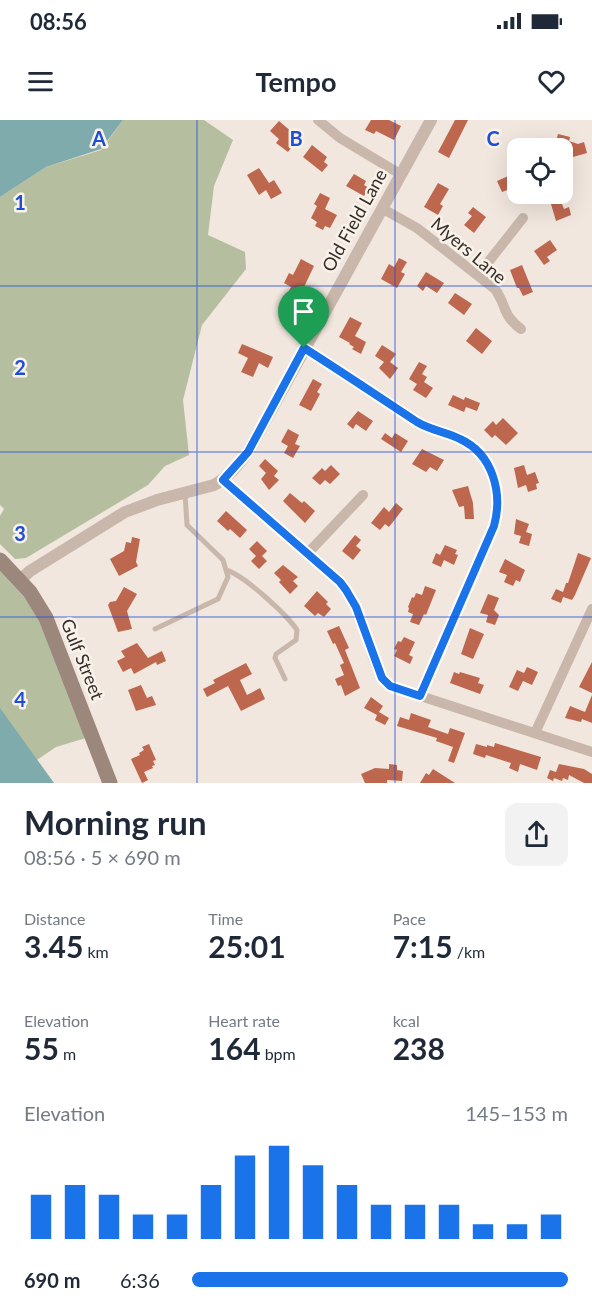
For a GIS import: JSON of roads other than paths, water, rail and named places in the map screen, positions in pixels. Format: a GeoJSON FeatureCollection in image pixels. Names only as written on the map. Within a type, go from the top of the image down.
{"type":"FeatureCollection","features":[{"type":"Feature","properties":{"kind":"main road","name":"Gulf Street"},"geometry":{"type":"LineString","coordinates":[[0,560],[38,602],[46,618],[110,783]]}},
{"type":"Feature","properties":{"kind":"street"},"geometry":{"type":"LineString","coordinates":[[318,120],[340,138],[400,174]]}},
{"type":"Feature","properties":{"kind":"street","name":"Old Field Lane"},"geometry":{"type":"LineString","coordinates":[[20,580],[30,571],[125,512],[223,480],[248,452],[431,120]]}},
{"type":"Feature","properties":{"kind":"street","name":"Myers Lane"},"geometry":{"type":"LineString","coordinates":[[383,209],[417,228],[495,289],[501,297],[507,315],[521,329]]}},
{"type":"Feature","properties":{"kind":"street"},"geometry":{"type":"LineString","coordinates":[[478,275],[523,218]]}},
{"type":"Feature","properties":{"kind":"street"},"geometry":{"type":"LineString","coordinates":[[304,348],[422,425],[463,440],[476,450],[494,477],[498,505],[494,526],[420,696]]}},
{"type":"Feature","properties":{"kind":"street"},"geometry":{"type":"LineString","coordinates":[[223,480],[340,582],[353,600],[382,678],[390,686],[592,752]]}},
{"type":"Feature","properties":{"kind":"street"},"geometry":{"type":"LineString","coordinates":[[307,554],[363,495]]}},
{"type":"Feature","properties":{"kind":"street"},"geometry":{"type":"LineString","coordinates":[[535,733],[592,609]]}},
{"type":"Feature","properties":{"kind":"lane"},"geometry":{"type":"LineString","coordinates":[[155,629],[218,599],[228,577],[223,560],[187,525],[185,494]]}},
{"type":"Feature","properties":{"kind":"lane"},"geometry":{"type":"LineString","coordinates":[[226,570],[239,575],[251,585],[297,630],[296,639],[276,654],[275,658],[285,679]]}},
{"type":"Feature","properties":{"kind":"water"},"geometry":{"type":"Polygon","coordinates":[[[0,120],[123,120],[101,149],[46,167],[0,197],[0,120]]]}},
{"type":"Feature","properties":{"kind":"water"},"geometry":{"type":"Polygon","coordinates":[[[0,708],[54,783],[0,783],[0,708]]]}}]}
